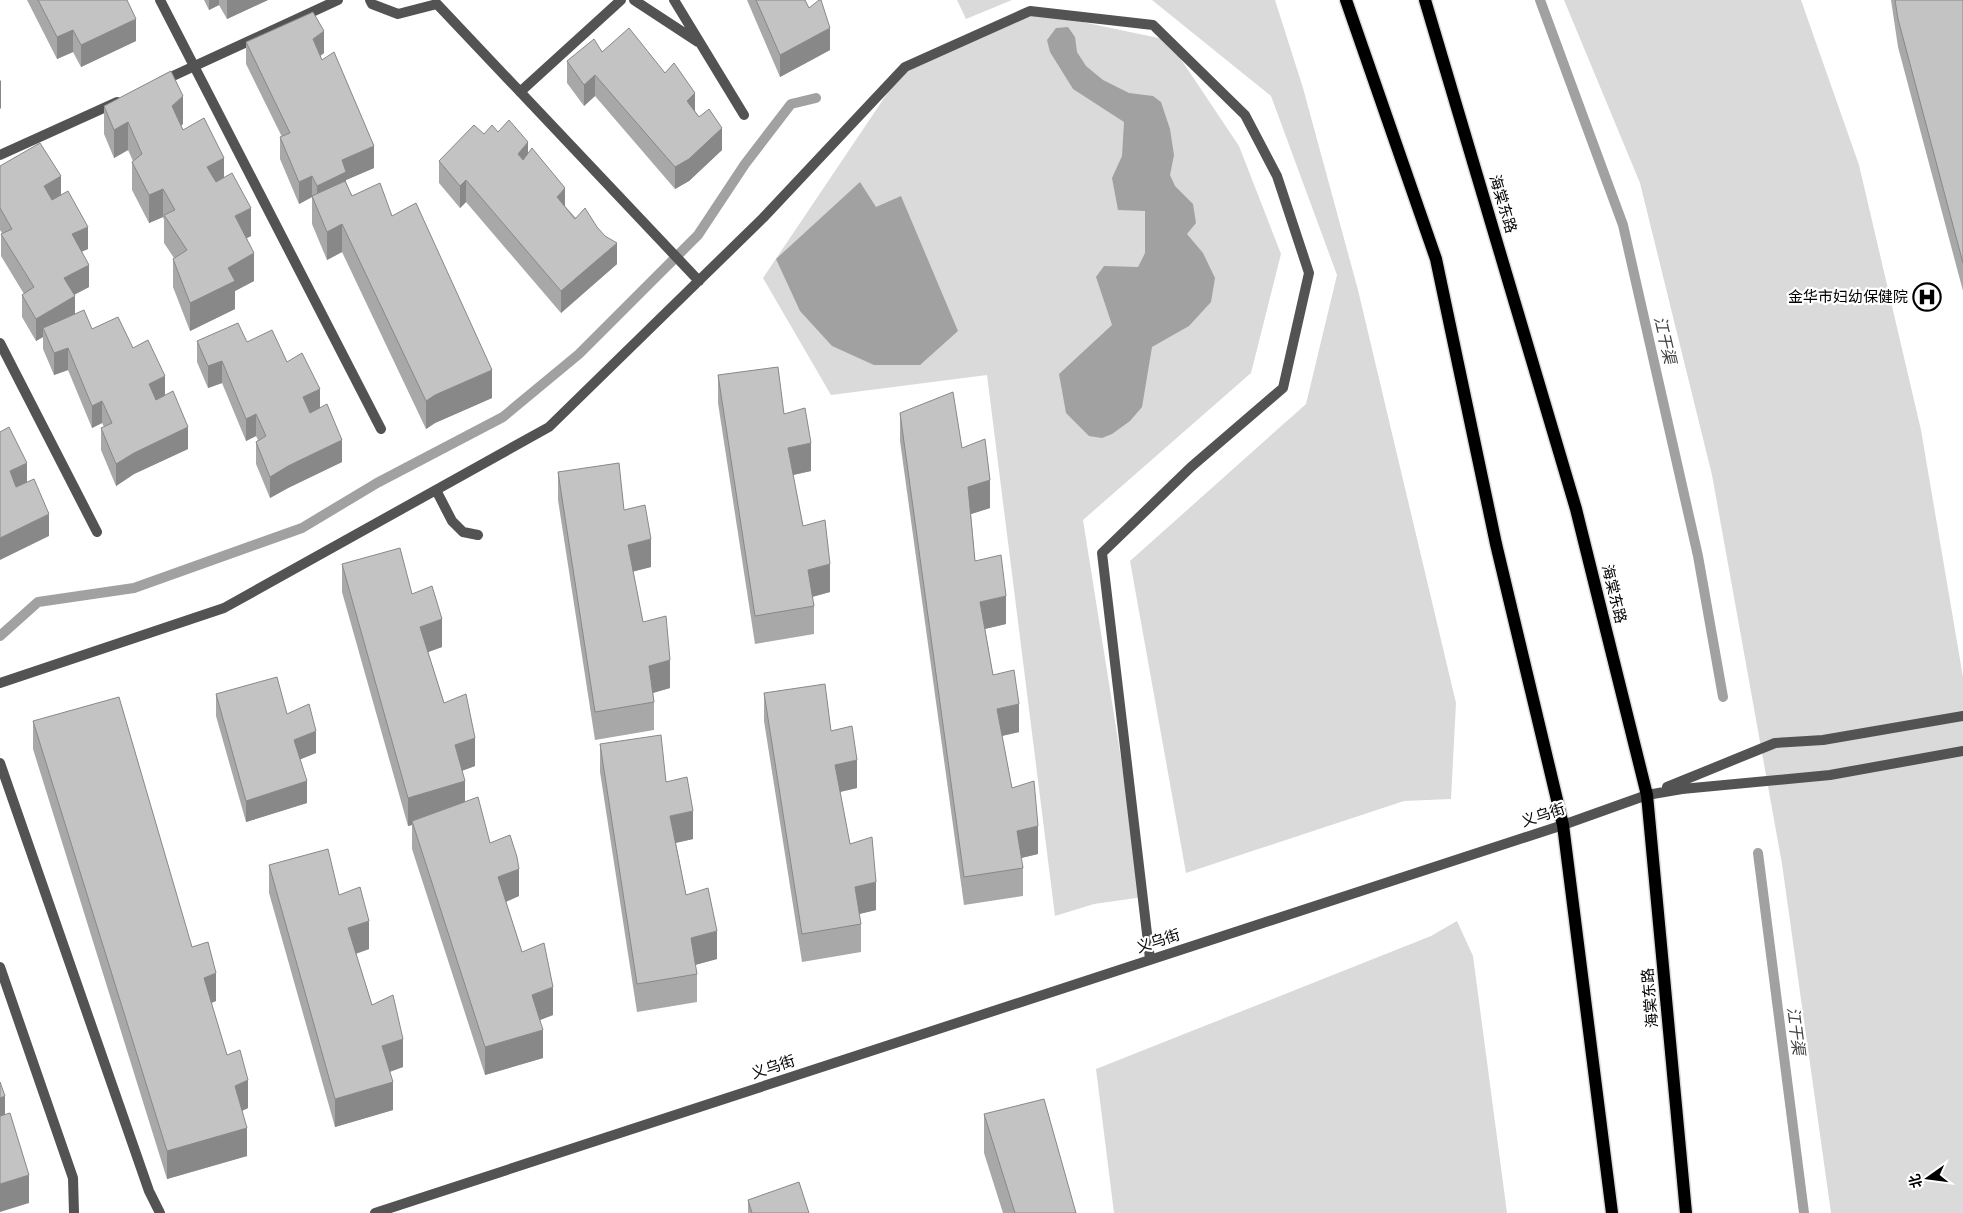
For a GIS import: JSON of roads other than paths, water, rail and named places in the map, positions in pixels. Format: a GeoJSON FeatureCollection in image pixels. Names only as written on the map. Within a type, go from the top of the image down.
{"type":"FeatureCollection","features":[{"type":"Feature","properties":{"kind":"main road"},"geometry":{"type":"LineString","coordinates":[[1346,0],[1436,259],[1496,544],[1563,825],[1612,1213]]}},
{"type":"Feature","properties":{"kind":"main road","name":"海棠东路"},"geometry":{"type":"LineString","coordinates":[[1425,0],[1576,509],[1647,795],[1686,1213]]}},
{"type":"Feature","properties":{"kind":"street"},"geometry":{"type":"LineString","coordinates":[[160,0],[381,429]]}},
{"type":"Feature","properties":{"kind":"street"},"geometry":{"type":"LineString","coordinates":[[150,86],[338,0]]}},
{"type":"Feature","properties":{"kind":"street"},"geometry":{"type":"LineString","coordinates":[[370,0],[372,4],[398,14],[438,2],[520,92],[699,281]]}},
{"type":"Feature","properties":{"kind":"street"},"geometry":{"type":"LineString","coordinates":[[520,92],[621,0]]}},
{"type":"Feature","properties":{"kind":"street"},"geometry":{"type":"LineString","coordinates":[[634,0],[701,44]]}},
{"type":"Feature","properties":{"kind":"street"},"geometry":{"type":"LineString","coordinates":[[674,0],[744,116]]}},
{"type":"Feature","properties":{"kind":"street"},"geometry":{"type":"LineString","coordinates":[[0,683],[224,608],[549,427],[763,218],[905,66],[1030,11],[1153,25],[1245,115],[1277,176],[1309,273],[1283,388],[1191,467],[1102,553],[1150,959]]}},
{"type":"Feature","properties":{"kind":"street"},"geometry":{"type":"LineString","coordinates":[[0,155],[124,98]]}},
{"type":"Feature","properties":{"kind":"street"},"geometry":{"type":"LineString","coordinates":[[0,343],[97,532]]}},
{"type":"Feature","properties":{"kind":"street"},"geometry":{"type":"LineString","coordinates":[[436,490],[452,521],[463,532],[478,535]]}},
{"type":"Feature","properties":{"kind":"street"},"geometry":{"type":"LineString","coordinates":[[1647,795],[1775,743],[1823,740],[1963,716]]}},
{"type":"Feature","properties":{"kind":"street","name":"义乌街"},"geometry":{"type":"LineString","coordinates":[[375,1213],[1563,825],[1647,795],[1682,789],[1830,775],[1963,751]]}},
{"type":"Feature","properties":{"kind":"street"},"geometry":{"type":"LineString","coordinates":[[0,763],[149,1191],[160,1213]]}},
{"type":"Feature","properties":{"kind":"street"},"geometry":{"type":"LineString","coordinates":[[0,967],[73,1178],[74,1213]]}},
{"type":"Feature","properties":{"kind":"waterway","name":"江干渠"},"geometry":{"type":"LineString","coordinates":[[1540,0],[1623,225],[1698,556],[1723,697]]}},
{"type":"Feature","properties":{"kind":"waterway"},"geometry":{"type":"LineString","coordinates":[[0,636],[38,602],[134,588],[302,528],[377,483],[503,417],[579,354],[698,235],[745,164],[791,104],[816,98]]}},
{"type":"Feature","properties":{"kind":"waterway","name":"江干渠"},"geometry":{"type":"LineString","coordinates":[[1758,853],[1804,1213]]}},
{"type":"Feature","properties":{"kind":"place","name":"金华市妇幼保健院"},"geometry":{"type":"Point","coordinates":[1927,297]}}]}
